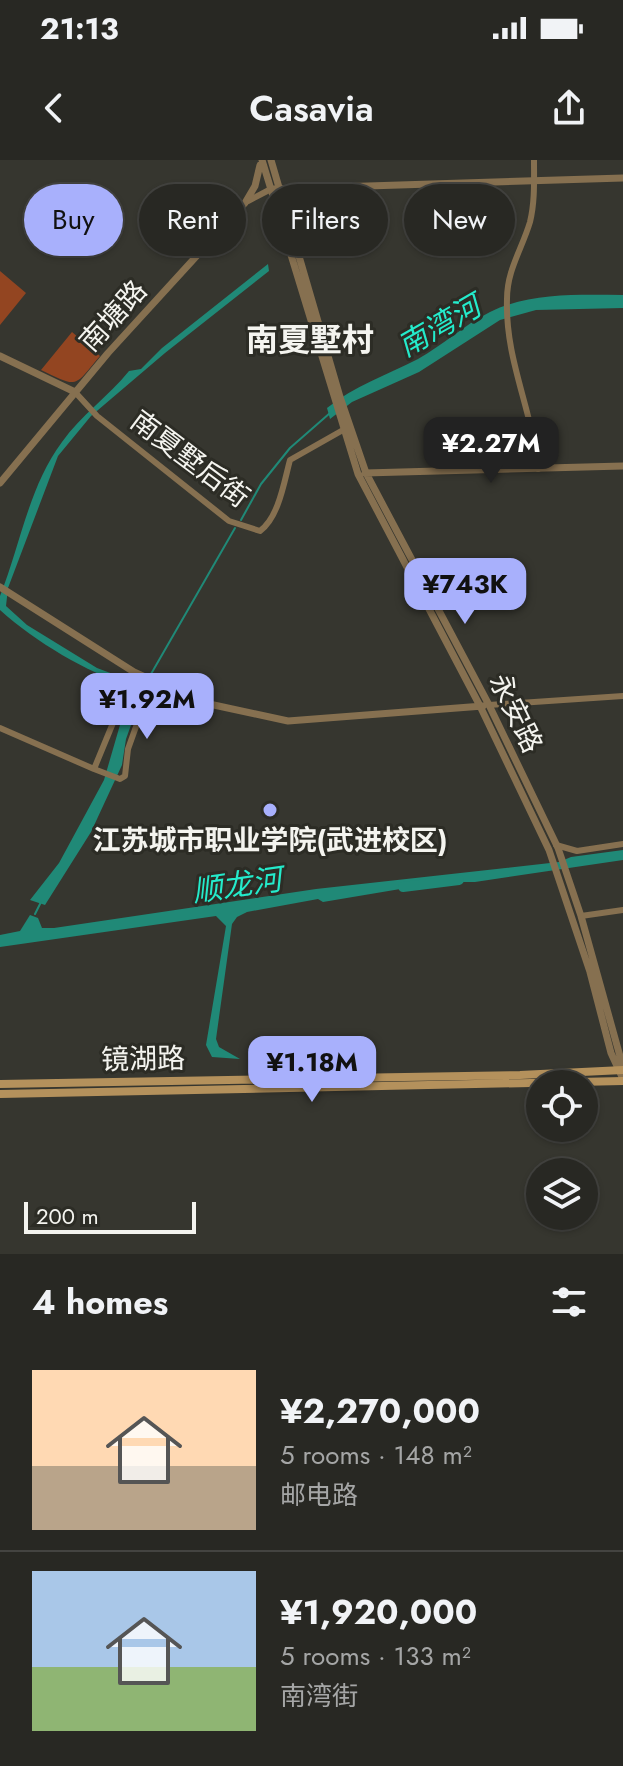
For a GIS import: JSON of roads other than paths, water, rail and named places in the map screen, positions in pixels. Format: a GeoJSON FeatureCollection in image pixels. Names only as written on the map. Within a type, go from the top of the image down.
{"type":"FeatureCollection","features":[{"type":"Feature","properties":{"kind":"main road","name":"镜湖路"},"geometry":{"type":"LineString","coordinates":[[0,1084],[622,1073]]}},
{"type":"Feature","properties":{"kind":"main road","name":"镜湖路"},"geometry":{"type":"LineString","coordinates":[[0,1094],[622,1073]]}},
{"type":"Feature","properties":{"kind":"street","name":"永安路"},"geometry":{"type":"LineString","coordinates":[[261,160],[271,184]]}},
{"type":"Feature","properties":{"kind":"street"},"geometry":{"type":"LineString","coordinates":[[246,201],[258,177],[261,160]]}},
{"type":"Feature","properties":{"kind":"street","name":"永安路"},"geometry":{"type":"LineString","coordinates":[[271,160],[273,184]]}},
{"type":"Feature","properties":{"kind":"street"},"geometry":{"type":"LineString","coordinates":[[534,160],[530,222],[507,283],[507,304],[519,386],[533,423],[538,469]]}},
{"type":"Feature","properties":{"kind":"street"},"geometry":{"type":"LineString","coordinates":[[388,186],[623,178]]}},
{"type":"Feature","properties":{"kind":"street","name":"南塘路"},"geometry":{"type":"LineString","coordinates":[[0,483],[75,392],[197,256]]}},
{"type":"Feature","properties":{"kind":"street","name":"永安路"},"geometry":{"type":"LineString","coordinates":[[294,256],[362,474],[489,705],[555,847]]}},
{"type":"Feature","properties":{"kind":"street"},"geometry":{"type":"LineString","coordinates":[[0,356],[75,392]]}},
{"type":"Feature","properties":{"kind":"street","name":"南夏墅后街"},"geometry":{"type":"LineString","coordinates":[[75,392],[97,416],[229,521],[260,531],[267,526],[279,499],[290,460],[343,430]]}},
{"type":"Feature","properties":{"kind":"street","name":"永安路"},"geometry":{"type":"LineString","coordinates":[[344,418],[343,430],[362,474],[555,847]]}},
{"type":"Feature","properties":{"kind":"street"},"geometry":{"type":"LineString","coordinates":[[362,474],[623,466]]}},
{"type":"Feature","properties":{"kind":"street"},"geometry":{"type":"LineString","coordinates":[[4,589],[132,674],[200,702],[288,721],[623,696]]}},
{"type":"Feature","properties":{"kind":"street"},"geometry":{"type":"LineString","coordinates":[[94,769],[132,674]]}},
{"type":"Feature","properties":{"kind":"street"},"geometry":{"type":"LineString","coordinates":[[0,728],[120,779],[125,776],[128,749],[152,682]]}},
{"type":"Feature","properties":{"kind":"street"},"geometry":{"type":"LineString","coordinates":[[622,1073],[555,847],[577,851],[623,844]]}},
{"type":"Feature","properties":{"kind":"street"},"geometry":{"type":"LineString","coordinates":[[563,873],[581,916],[622,1073]]}},
{"type":"Feature","properties":{"kind":"street"},"geometry":{"type":"LineString","coordinates":[[581,916],[623,910]]}},
{"type":"Feature","properties":{"kind":"water"},"geometry":{"type":"Polygon","coordinates":[[[268,264],[269,271],[91,416],[58,456],[8,588],[6,606],[27,625],[97,668],[145,686],[126,739],[122,765],[91,832],[45,905],[30,900],[59,863],[104,780],[131,687],[62,655],[0,610],[0,596],[33,497],[62,442],[129,371],[141,369],[162,348],[268,264]]]}},
{"type":"Feature","properties":{"kind":"water"},"geometry":{"type":"Polygon","coordinates":[[[623,295],[623,308],[536,310],[500,320],[419,372],[352,402],[330,419],[327,408],[337,400],[418,359],[490,312],[538,298],[623,295]]]}},
{"type":"Feature","properties":{"kind":"water"},"geometry":{"type":"Polygon","coordinates":[[[623,850],[623,860],[475,882],[442,882],[323,902],[318,899],[247,912],[237,917],[232,924],[216,1039],[219,1047],[240,1059],[212,1057],[206,1045],[226,926],[216,916],[0,947],[0,935],[20,931],[30,915],[38,918],[42,928],[54,928],[316,889],[559,862],[571,857],[623,850]]]}},
{"type":"Feature","properties":{"kind":"waterway","name":"南湾河"},"geometry":{"type":"LineString","coordinates":[[241,520],[261,484],[290,448],[330,413]]}},
{"type":"Feature","properties":{"kind":"waterway","name":"南湾河"},"geometry":{"type":"LineString","coordinates":[[151,674],[235,528]]}},
{"type":"Feature","properties":{"kind":"waterway","name":"顺龙河"},"geometry":{"type":"LineString","coordinates":[[403,887],[459,880]]}},
{"type":"Feature","properties":{"kind":"waterway","name":"南湾河"},"geometry":{"type":"LineString","coordinates":[[35,914],[41,902]]}},
{"type":"Feature","properties":{"kind":"place","name":"江苏城市职业学院(武进校区)"},"geometry":{"type":"Point","coordinates":[270,810]}},
{"type":"Feature","properties":{"kind":"district","name":"南夏墅村"},"geometry":{"type":"Point","coordinates":[310,340]}}]}
